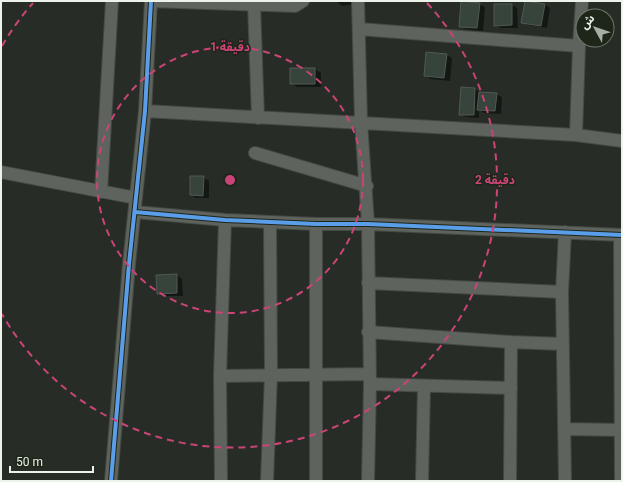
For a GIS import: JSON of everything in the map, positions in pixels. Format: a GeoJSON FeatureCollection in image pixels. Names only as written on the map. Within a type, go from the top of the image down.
{"type":"FeatureCollection","features":[{"type":"Feature","properties":{"kind":"street"},"geometry":{"type":"LineString","coordinates":[[101,192],[112,1]]}},
{"type":"Feature","properties":{"kind":"street"},"geometry":{"type":"LineString","coordinates":[[111,481],[128,272],[145,111],[151,1],[295,6],[303,1]]}},
{"type":"Feature","properties":{"kind":"street"},"geometry":{"type":"LineString","coordinates":[[358,1],[361,122],[367,186],[368,224],[368,481]]}},
{"type":"Feature","properties":{"kind":"street"},"geometry":{"type":"LineString","coordinates":[[254,4],[258,118]]}},
{"type":"Feature","properties":{"kind":"street"},"geometry":{"type":"LineString","coordinates":[[359,29],[575,46]]}},
{"type":"Feature","properties":{"kind":"street"},"geometry":{"type":"LineString","coordinates":[[576,134],[579,48]]}},
{"type":"Feature","properties":{"kind":"street"},"geometry":{"type":"LineString","coordinates":[[145,111],[576,134],[622,141]]}},
{"type":"Feature","properties":{"kind":"street"},"geometry":{"type":"LineString","coordinates":[[255,153],[367,186]]}},
{"type":"Feature","properties":{"kind":"street"},"geometry":{"type":"LineString","coordinates":[[1,172],[136,198]]}},
{"type":"Feature","properties":{"kind":"street"},"geometry":{"type":"LineString","coordinates":[[135,212],[225,220],[316,224],[368,224],[621,235],[621,481]]}},
{"type":"Feature","properties":{"kind":"street"},"geometry":{"type":"LineString","coordinates":[[221,481],[220,376],[225,220]]}},
{"type":"Feature","properties":{"kind":"street"},"geometry":{"type":"LineString","coordinates":[[267,481],[271,374],[270,222]]}},
{"type":"Feature","properties":{"kind":"street"},"geometry":{"type":"LineString","coordinates":[[316,224],[316,481]]}},
{"type":"Feature","properties":{"kind":"street"},"geometry":{"type":"LineString","coordinates":[[565,232],[562,292],[565,481]]}},
{"type":"Feature","properties":{"kind":"street"},"geometry":{"type":"LineString","coordinates":[[368,283],[562,292]]}},
{"type":"Feature","properties":{"kind":"street"},"geometry":{"type":"LineString","coordinates":[[368,332],[562,344]]}},
{"type":"Feature","properties":{"kind":"street"},"geometry":{"type":"LineString","coordinates":[[510,481],[511,342]]}},
{"type":"Feature","properties":{"kind":"street"},"geometry":{"type":"LineString","coordinates":[[220,376],[316,374],[424,386],[511,388]]}},
{"type":"Feature","properties":{"kind":"street"},"geometry":{"type":"LineString","coordinates":[[422,481],[424,386]]}},
{"type":"Feature","properties":{"kind":"street"},"geometry":{"type":"LineString","coordinates":[[564,429],[621,430]]}},
{"type":"Feature","properties":{"kind":"building"},"geometry":{"type":"Polygon","coordinates":[[[461,1],[480,3],[477,28],[459,27],[461,1]]]}},
{"type":"Feature","properties":{"kind":"building"},"geometry":{"type":"Polygon","coordinates":[[[525,1],[545,4],[541,26],[521,23],[525,1]]]}},
{"type":"Feature","properties":{"kind":"building"},"geometry":{"type":"Polygon","coordinates":[[[494,4],[512,4],[512,25],[494,26],[494,4]]]}},
{"type":"Feature","properties":{"kind":"building"},"geometry":{"type":"Polygon","coordinates":[[[426,52],[447,54],[444,78],[424,76],[426,52]]]}},
{"type":"Feature","properties":{"kind":"building"},"geometry":{"type":"Polygon","coordinates":[[[290,68],[315,68],[315,84],[290,84],[290,68]]]}},
{"type":"Feature","properties":{"kind":"building"},"geometry":{"type":"Polygon","coordinates":[[[461,87],[475,88],[474,115],[459,115],[461,87]]]}},
{"type":"Feature","properties":{"kind":"building"},"geometry":{"type":"Polygon","coordinates":[[[479,92],[497,93],[495,111],[477,110],[479,92]]]}},
{"type":"Feature","properties":{"kind":"building"},"geometry":{"type":"Polygon","coordinates":[[[190,176],[204,176],[203,196],[190,195],[190,176]]]}},
{"type":"Feature","properties":{"kind":"building"},"geometry":{"type":"Polygon","coordinates":[[[177,274],[177,293],[157,294],[156,275],[177,274]]]}},
{"type":"Feature","properties":{"kind":"cycle path"},"geometry":{"type":"LineString","coordinates":[[111,481],[129,264],[145,111],[151,1]]}},
{"type":"Feature","properties":{"kind":"cycle path"},"geometry":{"type":"LineString","coordinates":[[135,212],[225,220],[316,224],[368,224],[622,235]]}}]}
